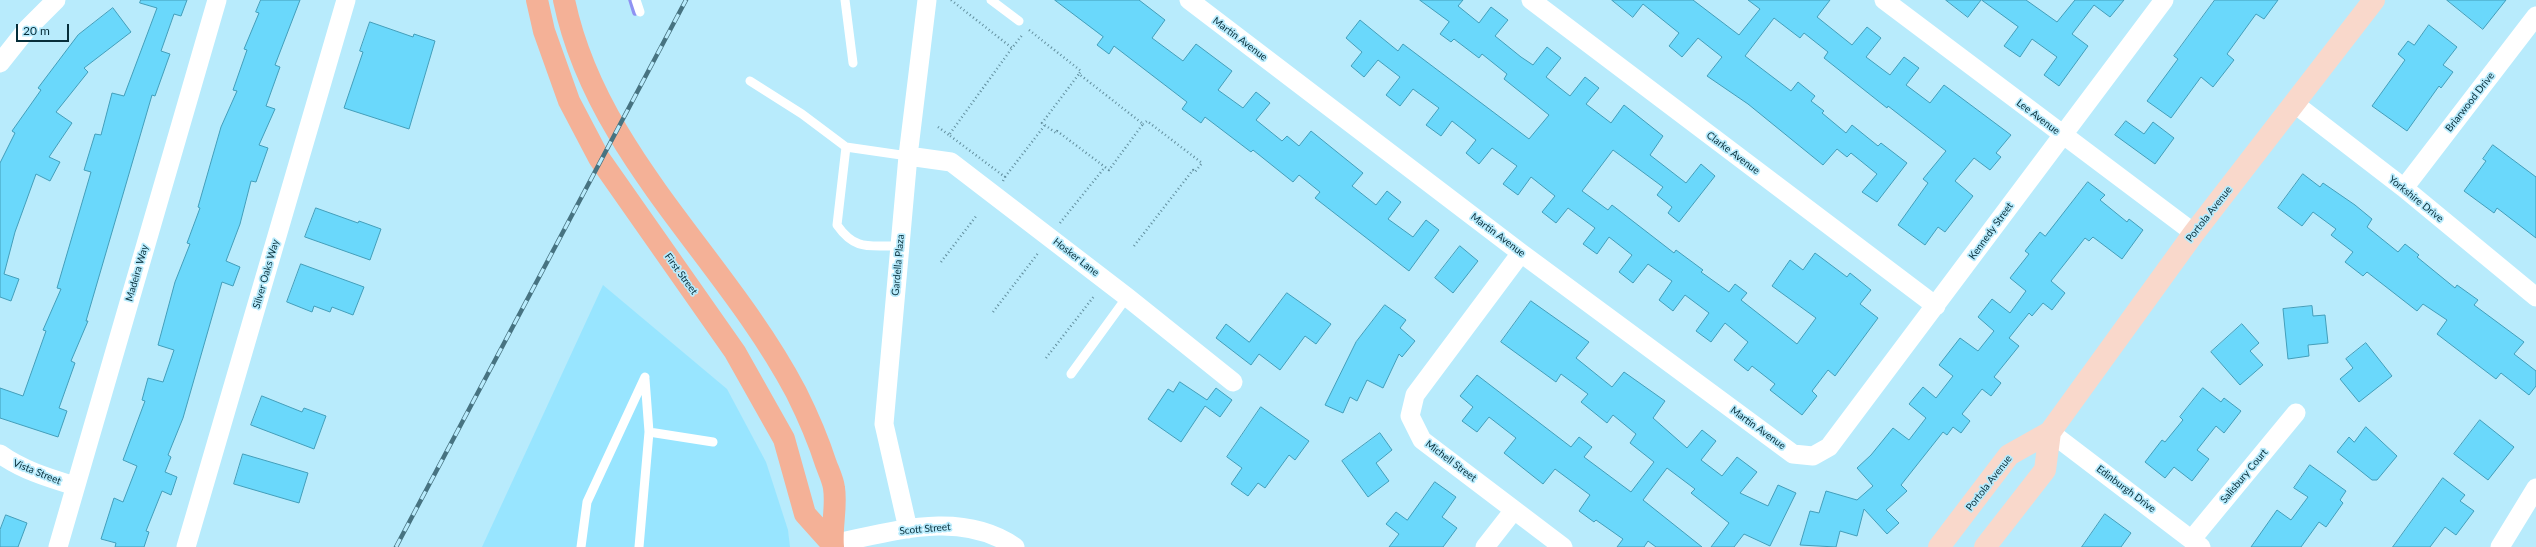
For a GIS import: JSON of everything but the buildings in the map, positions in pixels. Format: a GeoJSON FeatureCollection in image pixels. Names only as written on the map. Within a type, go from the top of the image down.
{"type":"FeatureCollection","features":[{"type":"Feature","properties":{"kind":"main road","name":"First Street"},"geometry":{"type":"LineString","coordinates":[[536,0],[544,31],[570,101],[599,158],[735,352],[784,439],[805,514],[833,546]]}},
{"type":"Feature","properties":{"kind":"main road"},"geometry":{"type":"LineString","coordinates":[[564,0],[570,29],[587,76],[617,133],[668,209],[770,348],[813,425],[834,488],[833,546]]}},
{"type":"Feature","properties":{"kind":"main road","name":"Portola Avenue"},"geometry":{"type":"LineString","coordinates":[[1939,547],[2009,454],[2050,432],[2194,234],[2374,0]]}},
{"type":"Feature","properties":{"kind":"main road","name":"Portola Avenue"},"geometry":{"type":"LineString","coordinates":[[1985,547],[2045,470],[2050,432]]}},
{"type":"Feature","properties":{"kind":"street"},"geometry":{"type":"LineString","coordinates":[[0,63],[27,29],[56,0]]}},
{"type":"Feature","properties":{"kind":"street","name":"Madeira Way"},"geometry":{"type":"LineString","coordinates":[[58,547],[218,0]]}},
{"type":"Feature","properties":{"kind":"street","name":"Silver Oaks Way"},"geometry":{"type":"LineString","coordinates":[[186,547],[346,0]]}},
{"type":"Feature","properties":{"kind":"street","name":"Gardella Plaza"},"geometry":{"type":"LineString","coordinates":[[908,529],[884,424],[908,156],[927,0]]}},
{"type":"Feature","properties":{"kind":"street","name":"Martin Avenue"},"geometry":{"type":"LineString","coordinates":[[1189,0],[1520,253],[1793,454],[1813,456]]}},
{"type":"Feature","properties":{"kind":"street","name":"Clarke Avenue"},"geometry":{"type":"LineString","coordinates":[[1531,0],[1936,306]]}},
{"type":"Feature","properties":{"kind":"street","name":"Kennedy Street"},"geometry":{"type":"LineString","coordinates":[[1813,456],[1829,447],[1936,306],[2061,134],[2164,0]]}},
{"type":"Feature","properties":{"kind":"street","name":"Lee Avenue"},"geometry":{"type":"LineString","coordinates":[[1894,3],[2061,134],[2194,234]]}},
{"type":"Feature","properties":{"kind":"street","name":"Briarwood Drive"},"geometry":{"type":"LineString","coordinates":[[2404,188],[2533,26]]}},
{"type":"Feature","properties":{"kind":"street","name":"Yorkshire Drive"},"geometry":{"type":"LineString","coordinates":[[2295,104],[2404,188],[2536,297]]}},
{"type":"Feature","properties":{"kind":"street","name":"Hosker Lane"},"geometry":{"type":"LineString","coordinates":[[908,156],[951,162],[1127,297],[1233,382]]}},
{"type":"Feature","properties":{"kind":"street","name":"Michell Street"},"geometry":{"type":"LineString","coordinates":[[1520,253],[1415,395],[1410,416],[1422,440],[1563,547]]}},
{"type":"Feature","properties":{"kind":"street","name":"Salisbury Court"},"geometry":{"type":"LineString","coordinates":[[2196,543],[2296,413]]}},
{"type":"Feature","properties":{"kind":"street","name":"Edinburgh Drive"},"geometry":{"type":"LineString","coordinates":[[2050,432],[2196,543]]}},
{"type":"Feature","properties":{"kind":"street","name":"Vista Street"},"geometry":{"type":"LineString","coordinates":[[0,454],[10,462],[40,475],[75,486]]}},
{"type":"Feature","properties":{"kind":"street"},"geometry":{"type":"LineString","coordinates":[[2500,547],[2536,488]]}},
{"type":"Feature","properties":{"kind":"street"},"geometry":{"type":"LineString","coordinates":[[1485,547],[1514,510]]}},
{"type":"Feature","properties":{"kind":"street","name":"Scott Street"},"geometry":{"type":"LineString","coordinates":[[833,546],[908,529],[946,525],[981,530],[1004,539],[1015,547]]}},
{"type":"Feature","properties":{"kind":"lane"},"geometry":{"type":"LineString","coordinates":[[636,0],[640,12]]}},
{"type":"Feature","properties":{"kind":"lane"},"geometry":{"type":"LineString","coordinates":[[845,0],[853,63]]}},
{"type":"Feature","properties":{"kind":"lane"},"geometry":{"type":"LineString","coordinates":[[991,0],[1019,21]]}},
{"type":"Feature","properties":{"kind":"lane"},"geometry":{"type":"LineString","coordinates":[[750,81],[802,114],[846,147],[908,156]]}},
{"type":"Feature","properties":{"kind":"lane"},"geometry":{"type":"LineString","coordinates":[[846,147],[837,225],[844,235],[856,245],[900,246]]}},
{"type":"Feature","properties":{"kind":"lane"},"geometry":{"type":"LineString","coordinates":[[1072,374],[1127,297]]}},
{"type":"Feature","properties":{"kind":"lane"},"geometry":{"type":"LineString","coordinates":[[581,547],[587,502],[645,377],[649,432],[639,547]]}},
{"type":"Feature","properties":{"kind":"lane"},"geometry":{"type":"LineString","coordinates":[[649,432],[713,442]]}},
{"type":"Feature","properties":{"kind":"path"},"geometry":{"type":"LineString","coordinates":[[951,0],[1012,48]]}},
{"type":"Feature","properties":{"kind":"path"},"geometry":{"type":"LineString","coordinates":[[950,134],[1027,28],[1081,71],[1042,123],[1056,133],[1057,131],[1108,170],[1143,124],[1147,121],[1202,163],[1195,172],[1193,170],[1134,246]]}},
{"type":"Feature","properties":{"kind":"path"},"geometry":{"type":"LineString","coordinates":[[1079,74],[1143,124]]}},
{"type":"Feature","properties":{"kind":"path"},"geometry":{"type":"LineString","coordinates":[[1000,184],[1046,125]]}},
{"type":"Feature","properties":{"kind":"path"},"geometry":{"type":"LineString","coordinates":[[938,127],[950,134],[1005,177]]}},
{"type":"Feature","properties":{"kind":"path"},"geometry":{"type":"LineString","coordinates":[[1057,227],[1104,167]]}},
{"type":"Feature","properties":{"kind":"path"},"geometry":{"type":"LineString","coordinates":[[941,262],[977,215]]}},
{"type":"Feature","properties":{"kind":"path"},"geometry":{"type":"LineString","coordinates":[[993,312],[1042,248]]}},
{"type":"Feature","properties":{"kind":"path"},"geometry":{"type":"LineString","coordinates":[[1046,358],[1098,291]]}},
{"type":"Feature","properties":{"kind":"shaded area"},"geometry":{"type":"Polygon","coordinates":[[[603,285],[727,389],[766,462],[788,530],[790,547],[482,547],[603,285]]]}},
{"type":"Feature","properties":{"kind":"waterway"},"geometry":{"type":"LineString","coordinates":[[631,0],[635,13]]}},
{"type":"Feature","properties":{"kind":"railway"},"geometry":{"type":"LineString","coordinates":[[396,547],[686,0]]}}]}
